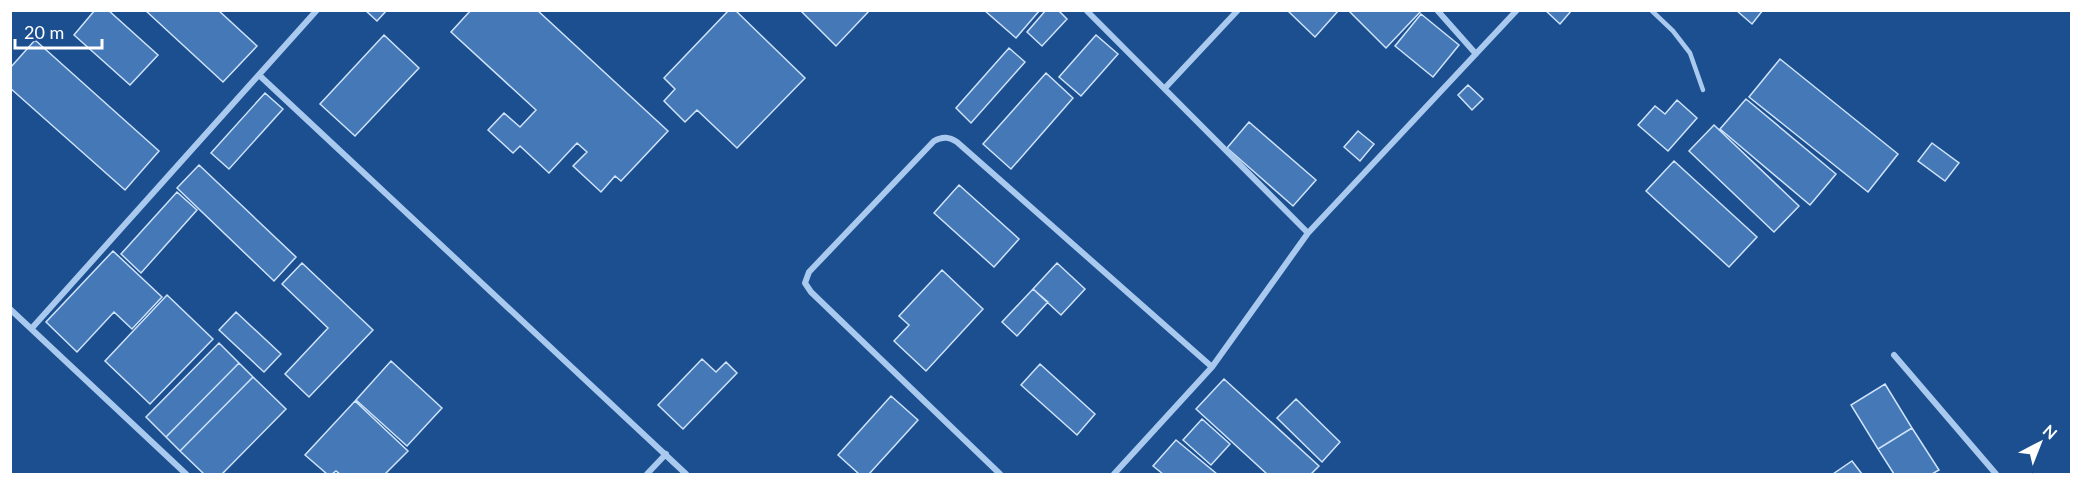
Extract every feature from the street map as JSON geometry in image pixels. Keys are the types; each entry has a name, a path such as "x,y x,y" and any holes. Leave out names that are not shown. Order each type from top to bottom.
{"street":[{"path":"32,328 317,10"},
{"path":"1086,10 1308,233"},
{"path":"1165,88 1238,10"},
{"path":"1437,10 1476,54"},
{"path":"1114,474 1212,367 1308,233 1517,10"},
{"path":"259,75 687,474"},
{"path":"1000,474 811,292 805,283 809,272 934,141 941,137 949,137 957,142 1212,367"},
{"path":"10,309 186,474"},
{"path":"1894,355 1996,474"},
{"path":"647,474 666,454"}],"lane":[{"path":"1651,10 1673,31 1690,53 1702,90"}],"building":[{"path":"95,10 108,10 158,55 130,85 74,35"},
{"path":"145,10 218,10 257,46 223,82"},
{"path":"365,10 387,10 377,21"},
{"path":"471,10 537,10 668,131 621,181 615,176 601,192 573,166 587,152 577,143 549,173 520,146 513,153 488,130 504,113 520,127 536,110 451,32"},
{"path":"729,10 735,10 805,78 737,148 697,110 685,122 664,101 675,89 664,78"},
{"path":"800,10 870,10 836,46"},
{"path":"984,10 1040,10 1016,38"},
{"path":"1046,10 1058,10 1067,19 1042,46 1027,32"},
{"path":"1287,10 1339,10 1315,37"},
{"path":"1348,10 1422,10 1386,48"},
{"path":"1545,10 1572,10 1560,24"},
{"path":"1736,10 1763,10 1752,24"},
{"path":"1421,14 1459,45 1433,77 1395,46"},
{"path":"384,35 419,68 355,136 320,104"},
{"path":"1096,35 1118,54 1081,96 1059,77"},
{"path":"35,40 159,151 125,190 10,88 10,68"},
{"path":"1009,48 1025,62 971,123 956,108"},
{"path":"1780,59 1898,154 1868,192 1749,97"},
{"path":"1046,73 1073,98 1011,169 983,144"},
{"path":"1468,85 1483,99 1472,110 1458,95"},
{"path":"265,93 283,109 229,169 211,153"},
{"path":"1746,99 1836,174 1810,205 1720,129"},
{"path":"1677,100 1697,118 1668,151 1638,125 1655,106 1665,114"},
{"path":"1249,122 1316,180 1293,206 1227,148"},
{"path":"1714,125 1799,206 1774,232 1689,151"},
{"path":"1358,131 1374,144 1360,161 1344,147"},
{"path":"1932,143 1959,163 1945,181 1918,161"},
{"path":"1674,161 1757,237 1729,267 1646,191"},
{"path":"199,165 296,257 274,281 177,188"},
{"path":"959,185 1019,239 994,267 934,213"},
{"path":"177,192 197,210 141,273 121,254"},
{"path":"113,251 162,297 132,329 114,312 77,352 46,322"},
{"path":"302,263 373,330 309,397 285,374 328,328 282,284"},
{"path":"1057,263 1085,289 1061,315 1033,289"},
{"path":"942,270 983,309 926,371 894,341 909,325 899,316"},
{"path":"1033,289 1048,302 1017,336 1002,322"},
{"path":"167,295 213,339 150,404 105,361"},
{"path":"236,312 281,354 264,372 219,330"},
{"path":"219,343 239,363 166,437 146,417"},
{"path":"702,359 716,372 726,362 737,373 683,429 658,405"},
{"path":"391,361 442,408 407,446 356,400"},
{"path":"239,363 253,377 180,451 166,437"},
{"path":"1040,364 1095,414 1077,435 1021,385"},
{"path":"253,377 286,409 222,474 204,474 180,451"},
{"path":"1224,379 1319,466 1311,474 1267,474 1196,409"},
{"path":"1885,384 1912,428 1878,449 1851,405"},
{"path":"891,396 918,420 869,474 859,474 838,455"},
{"path":"1296,399 1340,442 1322,462 1277,418"},
{"path":"355,401 408,451 385,474 340,474 336,471 327,474 305,455"},
{"path":"1202,419 1230,444 1211,465 1183,440"},
{"path":"1912,428 1939,470 1932,474 1894,474 1878,449"},
{"path":"1176,440 1217,474 1163,474 1153,466"},
{"path":"1852,461 1862,474 1833,474"}]}
